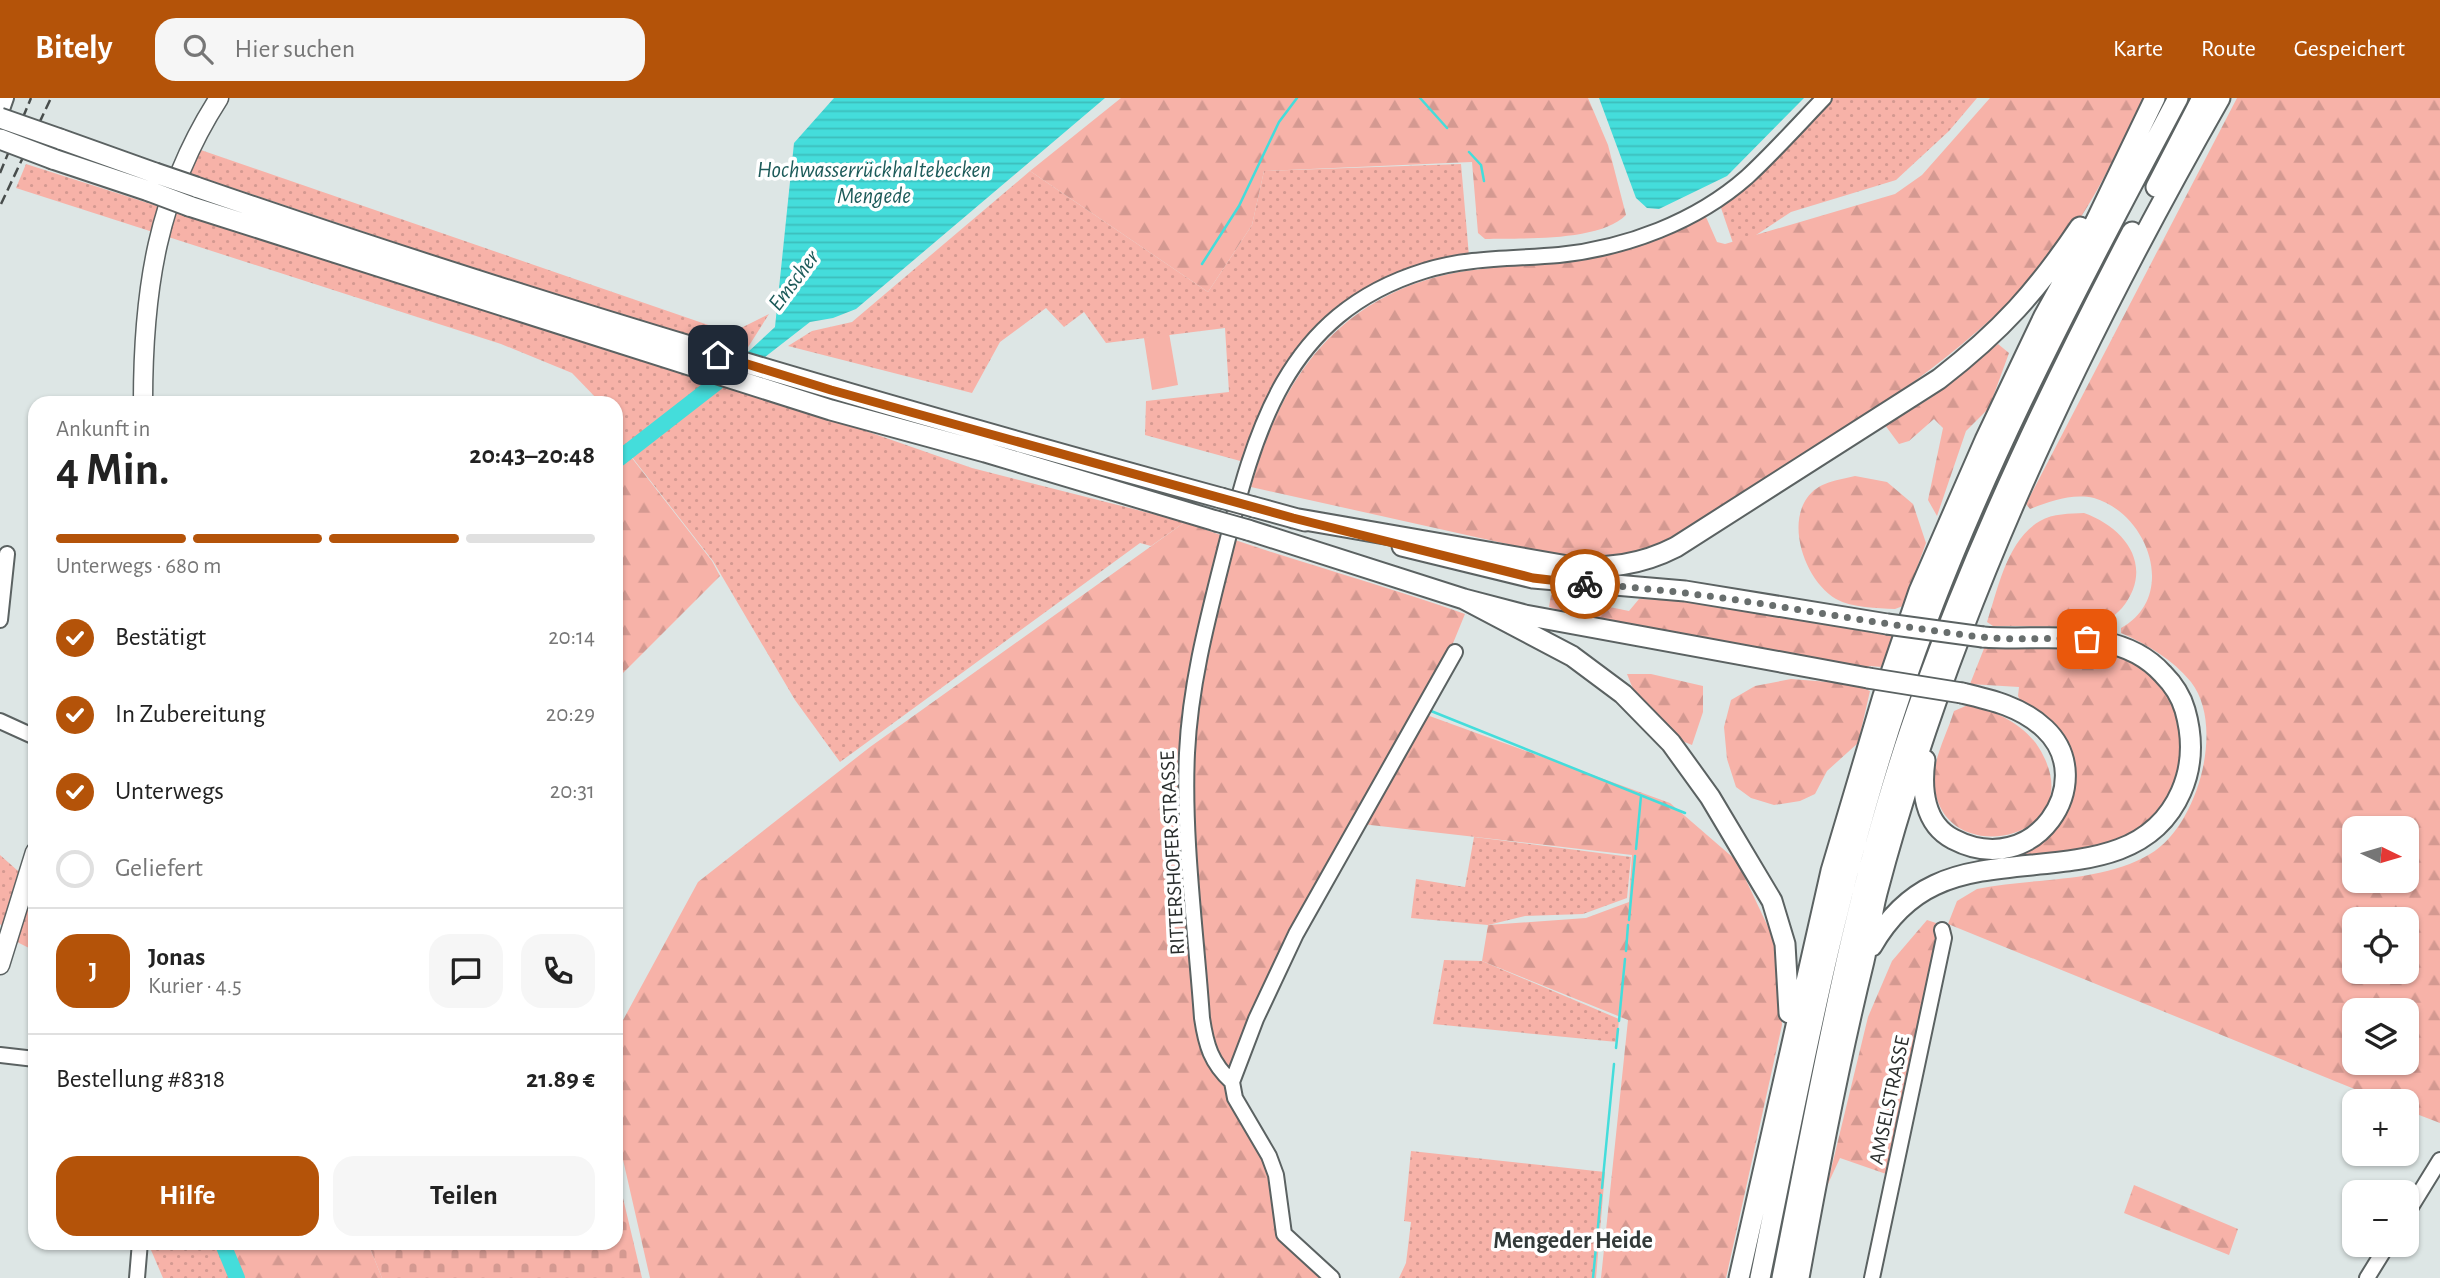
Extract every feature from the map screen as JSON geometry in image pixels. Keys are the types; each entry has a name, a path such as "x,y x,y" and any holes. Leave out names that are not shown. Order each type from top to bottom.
{"highway":[{"path":"1739,1278 1776,1107 1842,831 1919,591 1985,440 2155,98"},
{"path":"1760,1278 1825,960 1867,798 1901,692 1940,586 1998,448 2178,98"},
{"path":"1782,1278 1853,930 1922,694 1955,605 2036,418 2202,98"},
{"path":"1799,1278 1852,1006 1888,853 1939,699 2004,523 2034,455 2220,98"},
{"path":"0,116 60,139 152,182"},
{"path":"0,139 53,159 152,182 598,328 676,361 776,393 1216,520 1464,599 1524,615 1962,693 2019,711 2044,728 2058,750 2064,777 2062,797 2041,832 2021,845 1999,850 1969,847 1948,836 1931,818 1925,805 1923,773 1939,699"},
{"path":"1293,518 1568,566 1610,567 1661,555 1909,400 1979,349 2041,285 2112,183"},
{"path":"598,328 693,347 793,378 1293,518 1533,578 1685,590 1887,624 1983,637 2099,640 2136,652 2155,664 2178,693 2188,718 2191,753 2185,782 2161,822 2128,846 2092,857 1972,872 1921,892 1887,922 1864,959"},
{"path":"1464,599 1572,656 1623,694 1650,720 1690,769 1753,867 1780,923 1788,966 1788,1027 1776,1107"}],"main road":[{"path":"143,396 147,292 162,221 192,145 219,98"},
{"path":"0,962 28,874"}],"street":[{"path":"0,116 6,98"},
{"name":"RITTERSHOFER STRASSE","path":"1332,1278 1284,1234 1276,1175 1269,1156 1235,1098 1232,1082 1218,1070 1210,1055 1202,1018 1186,786 1189,721 1198,656 1246,468 1264,417 1289,369 1342,316 1378,291 1414,274 1475,261 1559,255 1619,245 1693,214 1747,177 1824,98"},
{"path":"0,620 7,554"},
{"path":"1232,1082 1256,1019 1296,934 1455,652"},
{"path":"0,721 28,734"},
{"name":"AMSELSTRASSE","path":"1872,1278 1944,938 1942,930"},
{"path":"0,1057 28,1059"},
{"path":"2419,1194 2440,1160"},
{"path":"137,1278 140,1250"},
{"path":"2367,1278 2380,1257"}],"green space":[{"path":"1121,98 1588,98 1608,145 1626,215 1614,224 1579,234 1485,239 1478,233 1472,162 1264,171 1252,225 1208,292 1030,171"},
{"path":"1831,98 1977,98 1949,131 1896,180 1791,212 1735,249 1720,205 1766,167"},
{"path":"1990,98 2143,98 2105,176 2079,220 2041,269 1995,315 1944,359 1890,399 1667,542 1637,552 1599,558 1543,552 1251,487 1277,415 1294,383 1315,354 1340,328 1368,306 1402,289 1440,276 1524,262 1706,217 1717,242 1725,244 1895,194 1922,175"},
{"path":"2237,98 2440,98 2440,1123 2419,1115 2419,1089 2354,1089 1948,924 1957,901 1977,889 2088,875 2130,864 2150,854 2167,841 2181,822 2193,800 2201,775 2206,749 2206,724 2201,701 2191,682 2159,653 2121,633 2121,628 2138,614 2149,597 2152,577 2150,557 2142,538 2129,521 2113,507 2094,498 2069,497 2030,509 2026,504"},
{"path":"198,149 717,328 735,331 769,314 745,352 568,300 188,173"},
{"path":"26,164 714,384 663,425 717,384 823,416 972,468 1185,522 1151,546 1140,543 840,762 795,700 713,561 628,452 623,456 623,396 594,396 572,373 501,344 16,188"},
{"path":"1461,164 1469,256 1424,267 1385,281 1351,299 1323,322 1298,349 1278,381 1244,462 1145,435 1146,401 1229,392 1225,328 1106,343 1084,312 1064,327 1046,308 1000,342 972,393 788,346 812,331 852,322 1030,171 1208,292 1252,225 1264,171"},
{"path":"1169,333 1178,385 1152,390 1144,338"},
{"path":"1998,344 2009,353 1989,408 1966,431 1937,516 1928,500 1943,428 1934,419 1909,441 1899,444 1885,425 1929,399"},
{"path":"628,453 712,561 720,576 623,673 623,457"},
{"path":"1855,476 1887,482 1913,504 1926,543 1903,606 1895,609 1857,606 1836,599 1816,580 1803,553 1799,524 1801,510 1807,498 1823,485"},
{"path":"2084,513 2112,528 2131,551 2136,564 2136,578 2132,593 2122,608 2107,622 2093,628 1993,626 1987,622 2005,566 2019,540 2040,521 2062,514"},
{"path":"1185,522 1465,614 1424,714 1670,803 1737,861 1778,948 1782,1025 1726,1278 1601,1278 1628,1020 1482,961 1488,925 1586,918 1629,902 1632,855 1353,823 1227,1089 1268,1165 1278,1236 1298,1258 1321,1273 1321,1278 650,1278 623,1160 623,1020 698,882 870,747"},
{"path":"1551,595 1629,611 1639,599 1676,600 1893,636 1882,667 1869,666 1868,669 1578,616 1549,607"},
{"path":"1985,646 2038,649 2095,647 2113,651 2140,666 2161,687 2175,712 2182,739 2182,767 2174,793 2157,817 2131,835 2104,845 2075,851 2017,856 2042,841 2057,824 2071,776 2022,704 2018,696 2019,687 1970,684"},
{"path":"1627,674 1651,674 1703,686 1703,712 1692,745 1682,741 1633,689"},
{"path":"1791,679 1854,684 1870,691 1858,743 1827,771 1815,794 1800,801 1774,805 1751,798 1736,787 1727,759 1724,727 1731,700 1755,686"},
{"path":"1968,705 1998,714 2026,732 2039,748 2051,780 2047,806 2031,824 2008,835 1983,836 1959,827 1941,808 1934,778 1936,761 1954,711"},
{"path":"1474,837 1631,857 1627,898 1583,914 1525,916 1488,925 1411,918 1416,879 1465,887"},
{"path":"0,855 28,880 28,948 19,943 0,924"},
{"path":"1927,920 1945,926 1889,1175 1840,1158 1827,1186 1868,1017 1892,961"},
{"path":"1444,960 1482,961 1619,1019 1617,1042 1433,1024"},
{"path":"1411,1151 1605,1172 1596,1278 1399,1278 1406,1263 1411,1222 1404,1221"},
{"path":"2134,1185 2238,1229 2229,1255 2124,1213"},
{"path":"623,1198 642,1278 382,1278 371,1250 623,1250"},
{"path":"151,1250 225,1250 237,1278 163,1278"},
{"path":"225,1250 371,1250 382,1278 237,1278"}],"water":[{"name":"Hochwasserrückhaltebecken Mengede","path":"834,98 1105,98 856,309 833,318 810,322 765,357 748,352 775,327 794,143"},
{"path":"1599,98 1804,98 1727,176 1659,209 1647,208 1636,198"}],"waterway":[{"path":"1202,264 1239,206 1279,122 1297,98"},
{"path":"1420,98 1447,128"},
{"path":"1469,152 1481,165 1484,181"},
{"name":"Emscher","path":"623,456 733,370"},
{"path":"1431,711 1685,813"},
{"path":"1636,849 1641,796"},
{"path":"1629,920 1635,856"},
{"path":"1626,951 1628,925"},
{"path":"1619,1021 1625,959"},
{"path":"1616,1048 1618,1029"},
{"path":"1602,1188 1614,1064"},
{"path":"1593,1278 1601,1195"},
{"name":"Emscher","path":"225,1250 237,1278"}],"railway":[{"path":"0,173 31,98"},
{"path":"1,204 51,98"}],"way so far":[{"path":"1585,584 1685,590 1802,612 1983,637 2013,640 2087,639"}],"district":[{"name":"Mengeder Heide","path":"1573,1240"}],"route":[{"path":"718,355 831,390 1293,518 1533,578 1585,584"}]}
